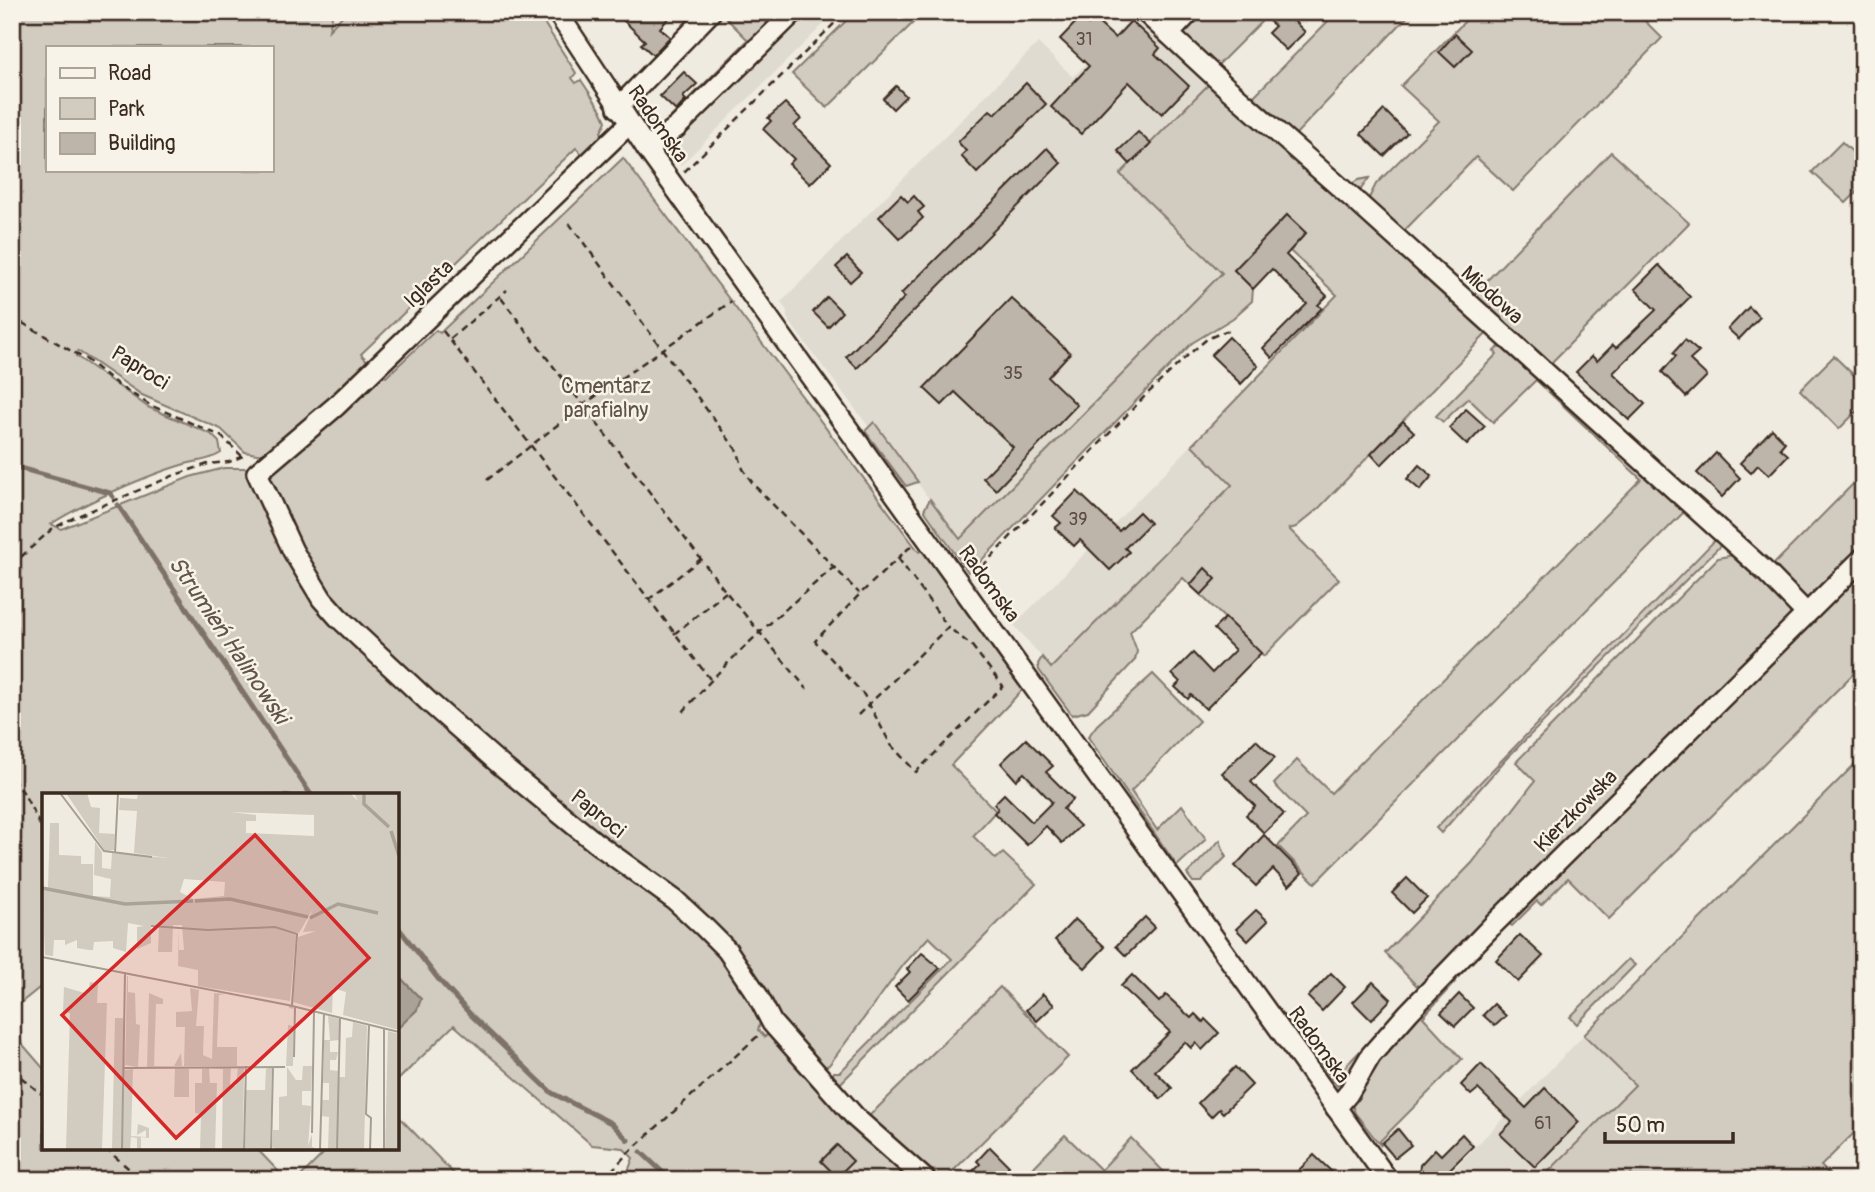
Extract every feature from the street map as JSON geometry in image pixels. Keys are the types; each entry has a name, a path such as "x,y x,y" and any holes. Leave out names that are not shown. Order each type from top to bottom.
{"street":[{"name":"Radomska","path":"557,12 618,108 670,182 1388,1180"},
{"path":"618,108 711,12"},
{"path":"647,149 677,127 794,12"},
{"name":"Miodowa","path":"1145,12 1768,573 1806,613"},
{"path":"1169,34 1190,12"},
{"name":"Iglasta","path":"257,473 336,406 629,124"},
{"name":"Paproci","path":"257,473 293,551 322,599 338,617 503,766 596,843 695,918 727,950 758,996 772,1023 857,1119 926,1180"},
{"name":"Kierzkowska","path":"1336,1108 1348,1094 1371,1055 1409,1012 1493,925 1863,558"}],"path":[{"path":"670,182 686,171 846,12"},
{"path":"569,223 738,452 743,469 754,485 860,594"},
{"path":"450,339 507,290"},
{"path":"500,298 758,633 807,689"},
{"path":"487,480 583,405 732,301"},
{"name":"Paproci","path":"12,317 88,360 118,385 150,405 221,436 243,456 174,475 73,518 52,529 12,565"},
{"path":"443,331 710,680"},
{"path":"962,585 978,572 1145,396 1188,355 1207,339 1230,331"},
{"path":"898,558 948,627 972,646 1003,686 916,772 891,745 870,703 815,641 860,594 898,558 925,533"},
{"path":"648,601 701,559"},
{"path":"683,712 710,680 758,633 834,567"},
{"path":"674,634 726,592"},
{"path":"858,715 948,627"},
{"path":"12,778 23,792 42,829"},
{"path":"603,1180 628,1153 772,1023"},
{"path":"12,1070 42,1094"},
{"path":"107,1150 142,1180"}],"shaded area":[{"path":"775,12 836,12 681,165 657,131"},
{"path":"1134,15 1208,85 1120,174 1222,272 959,540 874,423 869,427 808,347 787,318 787,311 781,302 1038,43 1073,77"},
{"path":"1192,445 1232,484 1051,668 1014,625"},
{"path":"399,976 421,999 417,1010 399,1027"},
{"path":"1584,1035 1635,1085 1540,1180 1443,1180"}],"green space":[{"name":"Cmentarz parafialny","path":"12,12 333,12 329,30 346,12 537,12 576,73 572,78 576,83 581,80 601,110 606,121 601,132 606,138 585,157 576,148 361,354 370,364 269,456 245,452 221,429 142,395 78,351 76,356 148,407 211,434 219,442 221,453 135,482 51,524 61,529 190,477 224,468 247,468 265,508 323,611 472,748 596,848 599,838 345,619 317,583 270,488 270,476 378,371 386,377 436,330 440,333 623,158 919,552 924,549 1025,687 951,765 996,811 973,836 996,859 1003,853 1036,884 836,1088 830,1081 834,1072 840,1072 952,959 929,937 905,963 829,1065 819,1070 782,1029 758,990 746,991 761,1019 758,1030 765,1037 772,1030 858,1127 1000,987 1068,1057 944,1180 625,1180 633,1158 623,1148 592,1145 454,1025 399,1079 399,793 42,793 42,986 12,1010"},
{"path":"720,12 787,12 653,137 637,114 645,104 647,107 643,112 657,131 748,40"},
{"path":"855,12 924,12 827,108 792,74"},
{"path":"1197,12 1271,12 1213,70 1182,34"},
{"path":"1337,12 1412,12 1295,135 1351,184 1369,178 1359,192 1248,102"},
{"path":"1474,12 1636,12 1662,38 1513,191 1476,157 1403,232 1368,200 1376,184 1439,121 1401,86"},
{"path":"1208,77 1488,332 1319,508 1296,527 1289,529 1339,579 1264,656 1183,578 1130,632 1137,651 1135,660 1088,711 1072,715 1039,670 1038,664 1042,657 1051,668 1232,485 1192,445 1337,295 1290,251 1306,233 1287,215 1234,270 1253,289 1252,301 1233,318 1192,343 974,568 968,572 924,510 930,499 960,539 1222,273 1120,174 1208,85 1204,81"},
{"path":"1842,142 1863,162 1863,186 1846,203 1812,172"},
{"path":"1611,152 1689,223 1549,365 1473,295"},
{"path":"1504,343 1687,509 1315,883 1278,846 1306,817 1274,784 1297,760 1331,793 1641,479 1536,380 1493,422 1468,398 1443,422 1436,416 1497,354 1494,351"},
{"path":"1834,356 1863,384 1863,405 1839,429 1800,390"},
{"path":"874,422 918,482 906,486 865,431"},
{"path":"1863,474 1863,550 1814,598 1803,600 1770,568"},
{"path":"1717,538 1723,543 1506,759 1441,833 1436,828"},
{"path":"1733,555 1788,603 1790,614 1787,624 1348,1083 1344,1079 1337,1086 1320,1063 1322,1060 1335,1077 1420,989 1385,953 1472,863 1535,781 1516,762 1718,558"},
{"path":"1863,567 1863,664 1609,919 1568,878 1541,905 1537,901 1512,926 1507,922"},
{"path":"1153,674 1199,721 1131,791 1157,830 1182,805 1206,839 1177,866 1088,737 1097,725"},
{"path":"1863,756 1863,1124 1821,1166 1835,1180 1637,1180 1631,1174 1624,1180 1540,1180 1635,1085 1584,1035"},
{"path":"1220,840 1226,857 1201,882 1193,882 1187,874"},
{"path":"1628,959 1635,965 1577,1024 1570,1017"},
{"path":"1453,980 1455,982 1423,1017 1462,1059 1380,1141 1381,1146 1355,1113 1351,1102 1381,1056"},
{"path":"12,1032 42,1067 42,1150 258,1150 281,1174 276,1180 12,1180"},
{"path":"399,1117 460,1180 297,1180 327,1150 399,1150"},
{"path":"1065,1135 1101,1170 1131,1138 1166,1174 1160,1180 1021,1180"}],"building":[{"path":"632,12 674,12 660,28 670,37 653,55 641,44 645,41 624,21"},
{"path":"1278,12 1285,12 1305,32 1286,50 1268,33 1275,26 1269,21"},
{"path":"1080,18 1088,25 1094,19 1115,38 1131,21 1160,48 1155,54 1189,86 1162,114 1129,82 1081,134 1051,107 1089,66 1060,39"},
{"path":"1455,34 1472,50 1455,67 1439,52"},
{"path":"684,72 697,84 683,97 686,100 676,111 660,96"},
{"path":"1026,83 1046,104 977,173 961,156 966,151 958,142 990,110 995,114"},
{"path":"896,86 906,96 893,109 883,99"},
{"path":"785,103 801,119 794,126 831,163 810,184 789,164 794,159 763,129 771,121 768,118"},
{"path":"1384,110 1407,133 1384,156 1361,134"},
{"path":"1138,132 1151,144 1130,164 1118,151"},
{"path":"1047,148 1061,163 857,368 846,357 905,297 901,294"},
{"path":"901,195 908,202 914,196 924,207 918,212 923,218 900,239 879,217"},
{"path":"1287,215 1306,233 1286,255 1327,296 1318,305 1322,308 1272,358 1263,348 1307,304 1272,269 1253,289 1234,270"},
{"path":"847,257 861,272 850,282 836,267"},
{"path":"1659,265 1690,297 1613,373 1645,404 1629,420 1576,372 1592,356 1597,361 1613,345 1616,348 1656,310 1635,289"},
{"path":"827,297 842,312 828,327 813,312"},
{"path":"1011,298 1070,353 1048,377 1077,405 996,490 983,478 1013,447 955,392 942,405 924,388"},
{"path":"1749,307 1760,317 1739,339 1728,329"},
{"path":"1229,337 1258,366 1241,384 1211,355"},
{"path":"1685,340 1699,352 1690,360 1707,376 1686,397 1662,372 1676,356 1673,353"},
{"path":"1466,409 1485,426 1467,445 1449,428"},
{"path":"1403,421 1414,432 1381,465 1371,454"},
{"path":"1772,429 1785,442 1780,448 1788,455 1769,475 1758,465 1751,473 1740,463"},
{"path":"1716,453 1740,478 1722,497 1697,473"},
{"path":"1419,465 1432,476 1420,490 1407,479"},
{"path":"1077,491 1119,531 1139,512 1150,523 1125,548 1129,552 1110,570 1080,540 1074,546 1055,528 1061,523 1053,516"},
{"path":"1205,568 1216,579 1201,595 1190,585"},
{"path":"1225,618 1261,653 1206,709 1191,695 1188,699 1175,687 1180,682 1172,674 1193,653 1212,673 1235,650 1214,629"},
{"path":"1026,739 1053,766 1046,772 1073,799 1063,809 1080,826 1062,843 1046,826 1027,845 994,813 998,809 994,804 1004,794 1032,822 1052,802 1024,773 1016,780 1001,763"},
{"path":"1256,740 1275,758 1251,782 1284,814 1264,833 1246,815 1255,806 1222,773"},
{"path":"1264,835 1302,873 1289,886 1273,869 1256,886 1235,866"},
{"path":"1407,878 1427,898 1412,913 1392,893"},
{"path":"1256,910 1268,921 1248,941 1236,929"},
{"path":"1145,917 1155,927 1126,956 1116,946"},
{"path":"1075,919 1105,947 1085,968 1055,940"},
{"path":"1520,935 1543,956 1518,982 1496,960"},
{"path":"922,953 940,968 908,1000 895,987 910,972 907,969"},
{"path":"1331,973 1345,987 1322,1011 1308,997"},
{"path":"1132,975 1159,1002 1166,995 1191,1018 1195,1014 1203,1022 1205,1019 1219,1033 1202,1050 1196,1043 1191,1048 1185,1042 1155,1071 1172,1088 1161,1099 1132,1069 1170,1032 1121,986"},
{"path":"1373,982 1391,999 1371,1020 1353,1002"},
{"path":"1043,994 1054,1005 1037,1021 1026,1010"},
{"path":"1459,994 1473,1008 1455,1026 1441,1013"},
{"path":"1494,1004 1506,1016 1495,1026 1483,1015"},
{"path":"1481,1064 1526,1108 1545,1088 1579,1122 1535,1167 1500,1134 1512,1122 1478,1089 1471,1095 1461,1085"},
{"path":"1235,1067 1252,1085 1223,1113 1219,1109 1211,1117 1198,1103"},
{"path":"1398,1129 1411,1145 1395,1158 1382,1143"},
{"path":"1462,1134 1473,1146 1439,1180 1423,1180 1419,1176 1420,1165 1435,1149 1441,1155"},
{"path":"837,1145 853,1161 837,1177 821,1161"},
{"path":"990,1147 1009,1166 995,1180 964,1180 980,1164 977,1161"},
{"path":"1314,1155 1331,1171 1323,1180 1308,1180 1298,1171"}],"waterway":[{"name":"Strumień Halinowski","path":"12,466 110,493 113,497"},
{"name":"Strumień Halinowski","path":"118,505 310,793"},
{"name":"Strumień Halinowski","path":"399,929 439,980 472,1016 552,1093 611,1123 628,1140"},
{"name":"Strumień Halinowski","path":"641,1152 671,1180"}]}
